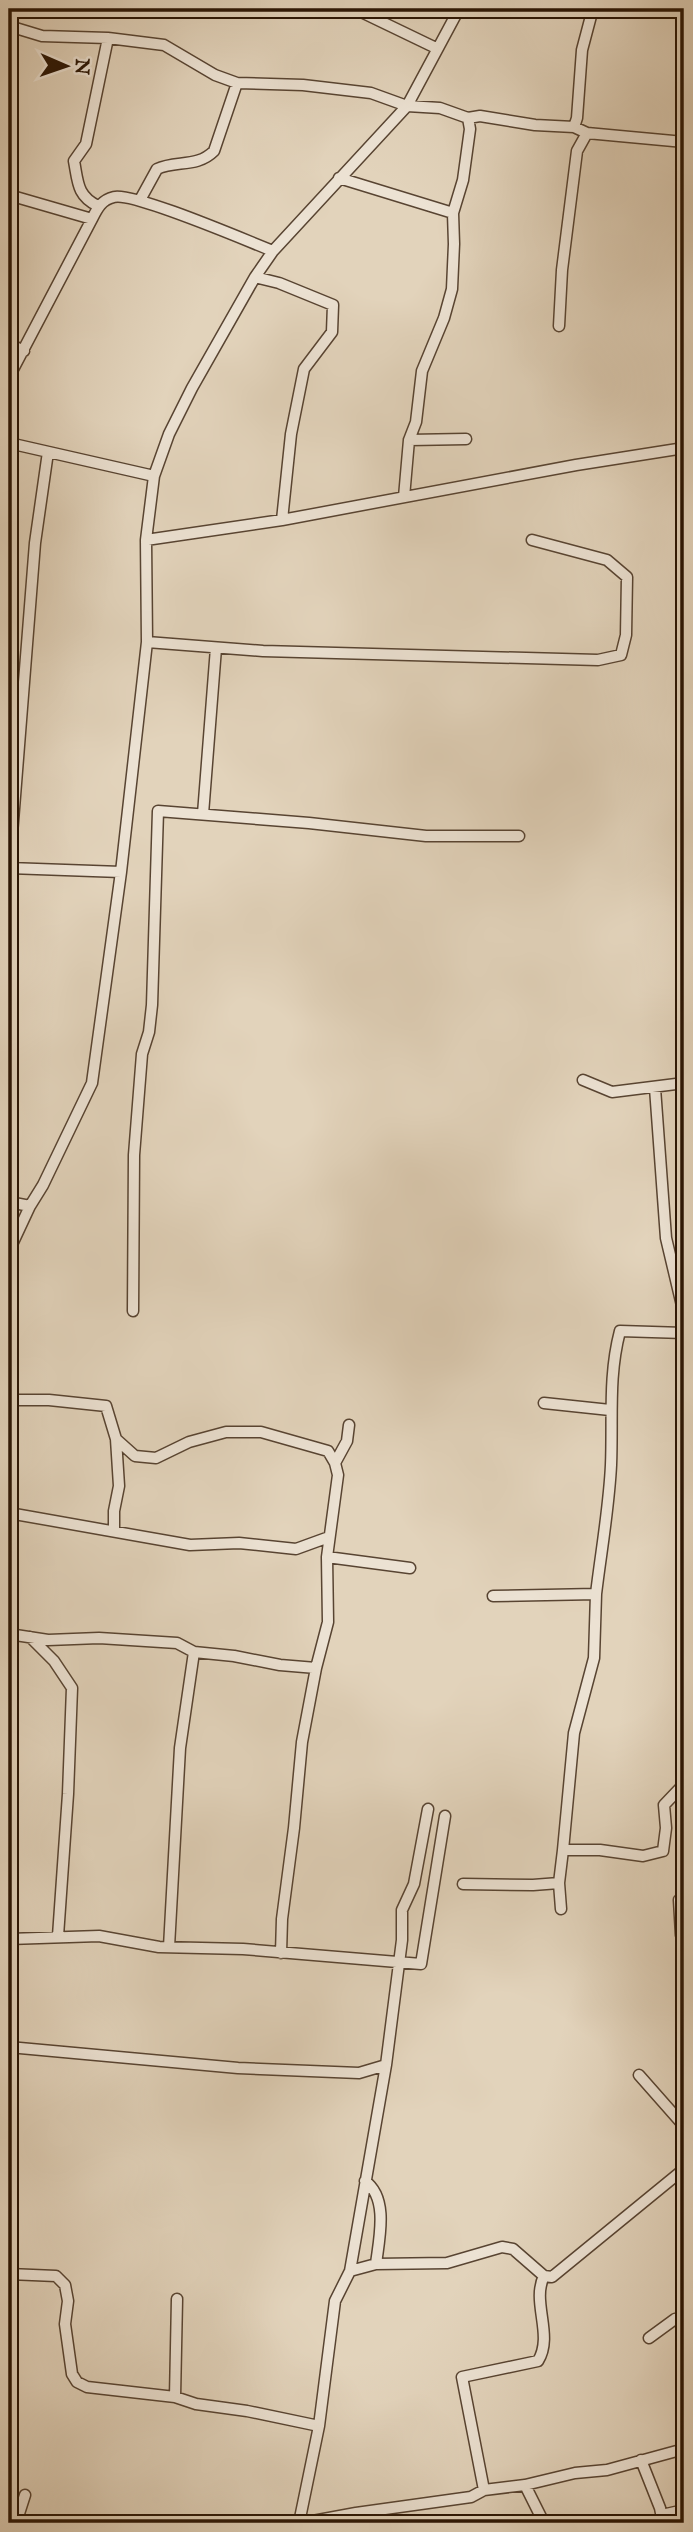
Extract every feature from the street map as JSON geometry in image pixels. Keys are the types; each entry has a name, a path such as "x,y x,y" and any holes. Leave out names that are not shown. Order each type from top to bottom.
{"street":[{"path":"355,9 436,48"},
{"path":"9,1251 92,1083 121,872 148,642 146,540 154,476 169,434 255,277 273,251 407,106 459,9"},
{"path":"574,127 582,50 591,16"},
{"path":"9,26 42,36 108,38 164,46 215,75 237,83 303,85 371,93 407,106 440,108 468,118 480,116 536,125 574,127 587,134 684,142"},
{"path":"98,205 86,200 80,191 74,161 86,144 108,38"},
{"path":"140,200 157,169 196,162 207,158 214,151 237,83"},
{"path":"404,497 409,440 416,422 422,371 444,318 452,289 453,213 463,180 470,129 468,118"},
{"path":"559,326 562,270 577,151 587,134"},
{"path":"339,177 453,213"},
{"path":"9,195 92,219"},
{"path":"9,377 98,205 115,197 140,200 273,251"},
{"path":"255,277 279,283 333,305 332,332 304,369 291,434 282,520"},
{"path":"9,344 24,351"},
{"path":"409,440 466,439"},
{"path":"9,443 154,476"},
{"path":"146,540 282,520 576,465 684,448"},
{"path":"48,452 34,543 9,869 121,872"},
{"path":"148,642 263,651 598,660 621,656 626,635 627,577 607,560 533,540"},
{"path":"203,814 216,648"},
{"path":"133,1311 134,1155 142,1054 149,1032 152,1005 158,811 426,836 519,836"},
{"path":"583,1080 612,1092 684,1083"},
{"path":"655,1088 666,1238 684,1314"},
{"path":"9,1202 30,1206"},
{"path":"561,1909 559,1883 574,1733 594,1658 596,1594 611,1465 613,1360 620,1331 684,1333"},
{"path":"9,1400 50,1400 106,1406 116,1439 119,1486 114,1511 114,1530"},
{"path":"544,1403 610,1410"},
{"path":"335,1463 347,1441 349,1425"},
{"path":"116,1439 135,1456 156,1458 189,1442 226,1432 261,1432 328,1451 335,1463 338,1475 327,1557 328,1622 302,1742 282,1919 281,1953"},
{"path":"9,1513 190,1545 239,1543 296,1549 329,1537"},
{"path":"327,1557 410,1568"},
{"path":"493,1596 596,1594"},
{"path":"9,1634 48,1640 99,1638 177,1643 194,1652 316,1668"},
{"path":"30,1637 54,1661 72,1688 58,1936"},
{"path":"169,1947 180,1748 194,1652"},
{"path":"564,1850 600,1850 643,1856 663,1851 666,1829 664,1805 684,1784"},
{"path":"428,1810 414,1884 402,1910 400,1963 386,2065 350,2271 335,2301 319,2426 301,2523 471,2497 484,2490 525,2485 575,2473 607,2470 684,2449"},
{"path":"9,1939 99,1936 169,1947 243,1949 421,1964 446,1816"},
{"path":"463,1884 559,1883"},
{"path":"684,1899 679,1900 684,1942"},
{"path":"9,2048 238,2068 359,2073 386,2065"},
{"path":"639,2075 684,2126"},
{"path":"350,2271 376,2264 447,2263 502,2247 513,2249 544,2276 552,2277 684,2169"},
{"path":"365,2181 375,2192 380,2210 376,2264"},
{"path":"9,2274 55,2276 65,2285 68,2301 65,2324 72,2374 77,2382 87,2386 175,2397 196,2404 319,2426"},
{"path":"484,2490 462,2377 538,2361 544,2344 538,2287 544,2276"},
{"path":"175,2397 177,2299"},
{"path":"649,2337 675,2319 684,2317"},
{"path":"641,2460 662,2519 684,2510"},
{"path":"525,2485 544,2523"},
{"path":"16,2523 25,2495"},
{"path":"270,2523 283,2523"}]}
